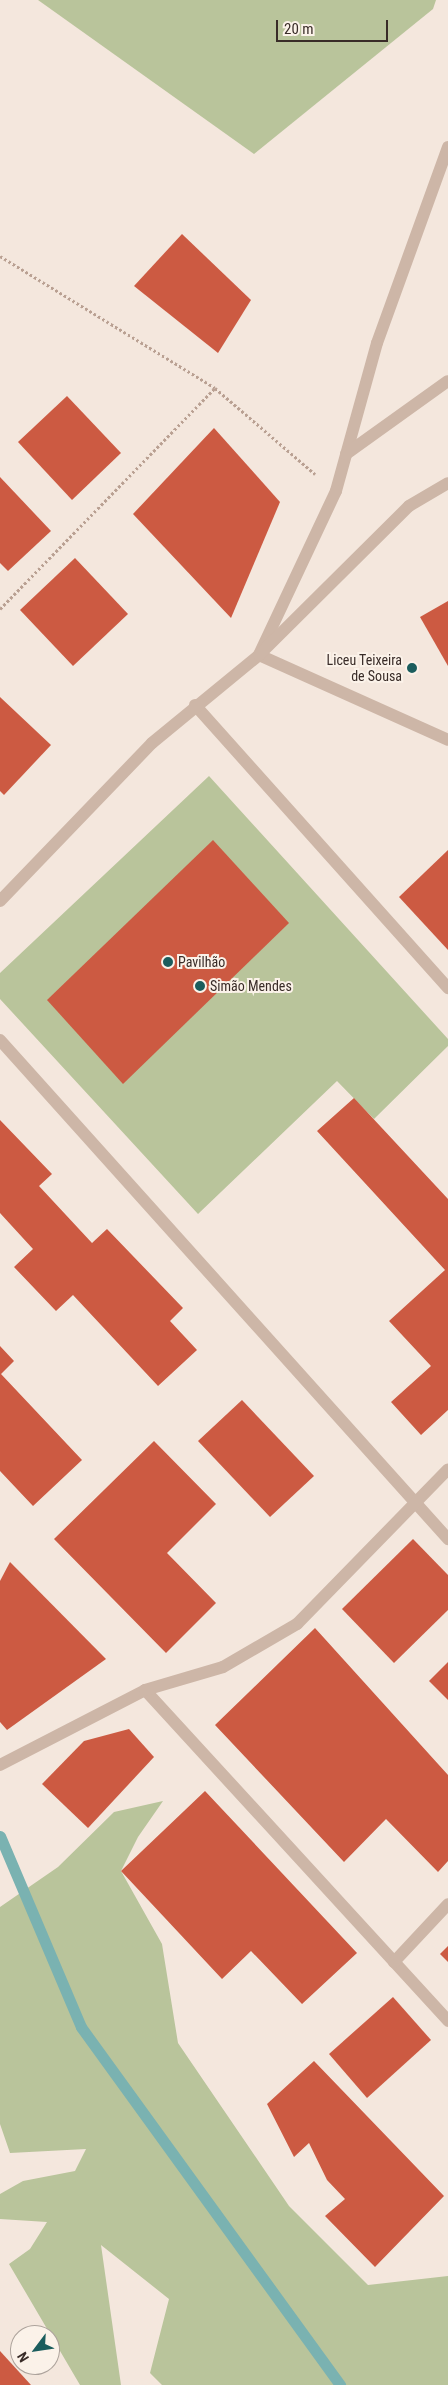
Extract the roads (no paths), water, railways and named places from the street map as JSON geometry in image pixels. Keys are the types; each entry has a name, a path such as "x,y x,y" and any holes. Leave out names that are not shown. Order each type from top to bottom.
{"street":[{"path":"259,655 336,491 378,343 448,146"},
{"path":"346,454 448,381"},
{"path":"0,901 152,743 195,705 259,655 409,506 448,484"},
{"path":"259,655 448,740"},
{"path":"195,705 448,988"},
{"path":"0,1040 414,1505 448,1539"},
{"path":"3,1764 145,1690 223,1667 297,1624 448,1469"},
{"path":"145,1690 448,2021"},
{"path":"394,1962 448,1904"}],"waterway":[{"path":"0,1836 81,2027 340,2385"}],"place":[{"name":"Liceu Teixeira de Sousa","path":"412,668"},
{"name":"Pavilhão","path":"168,962"},
{"name":"Simão Mendes","path":"200,986"}]}
